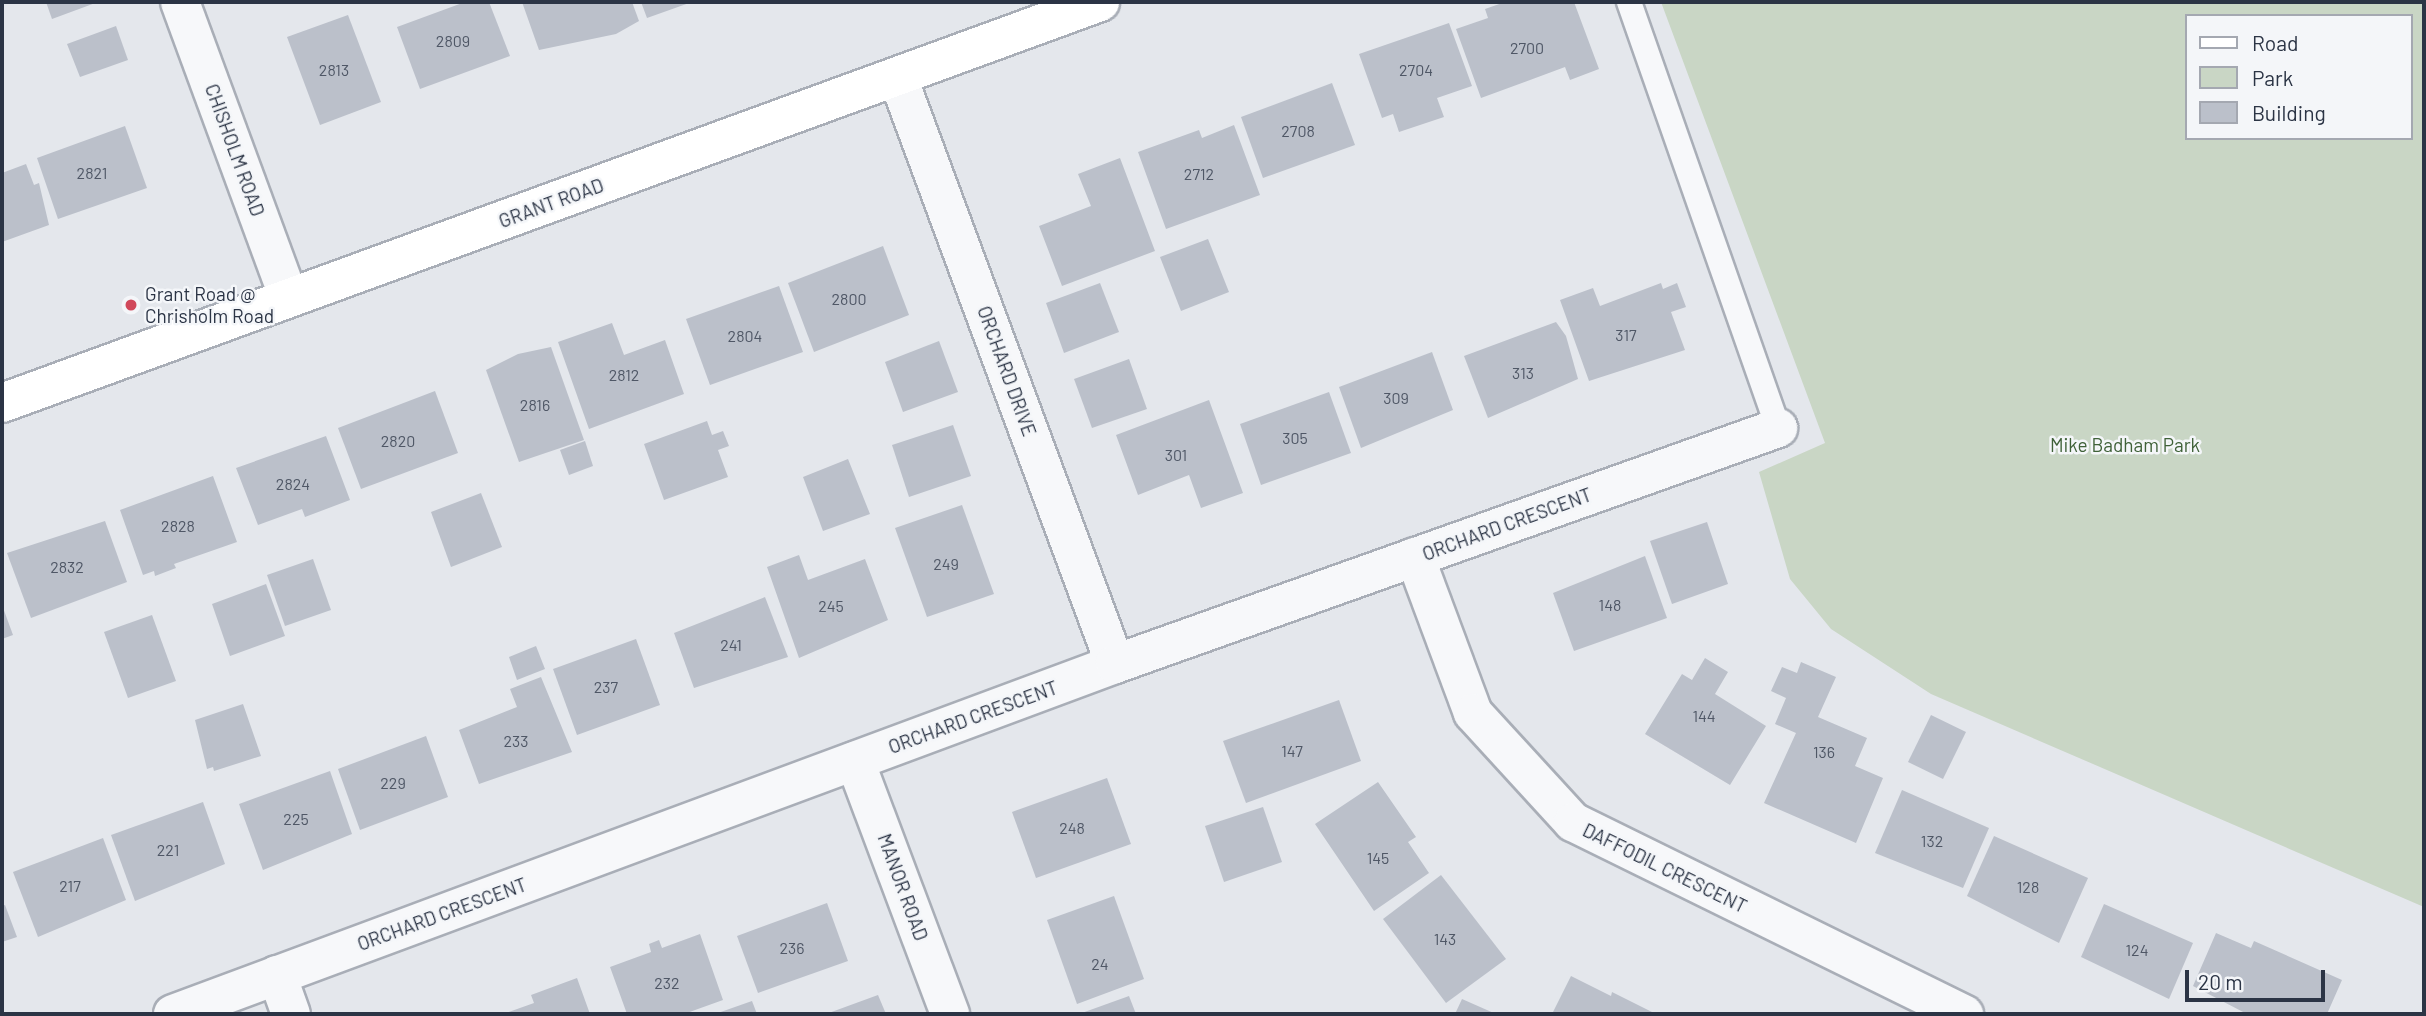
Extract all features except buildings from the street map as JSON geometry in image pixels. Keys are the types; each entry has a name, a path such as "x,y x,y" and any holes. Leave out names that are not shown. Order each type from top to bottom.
{"street":[{"name":"CHISHOLM ROAD","path":"180,2 289,298"},
{"name":"GRANT ROAD","path":"2,403 1100,2"},
{"name":"ORCHARD DRIVE","path":"898,78 1115,664"},
{"name":"ORCHARD CRESCENT","path":"173,1014 1115,664 1777,428"},
{"name":"DAFFODIL CRESCENT","path":"1415,557 1473,713 1573,822 1964,1014"},
{"name":"MANOR ROAD","path":"856,761 950,1014"},
{"path":"277,975 291,1014"}],"lane":[{"path":"1629,2 1777,428"}],"green space":[{"name":"Mike Badham Park","path":"1661,2 2424,2 2424,907 1931,694 1831,629 1790,579 1759,472 1825,443"}],"place":[{"name":"Grant Road @ Chrisholm Road","path":"131,305"}]}
